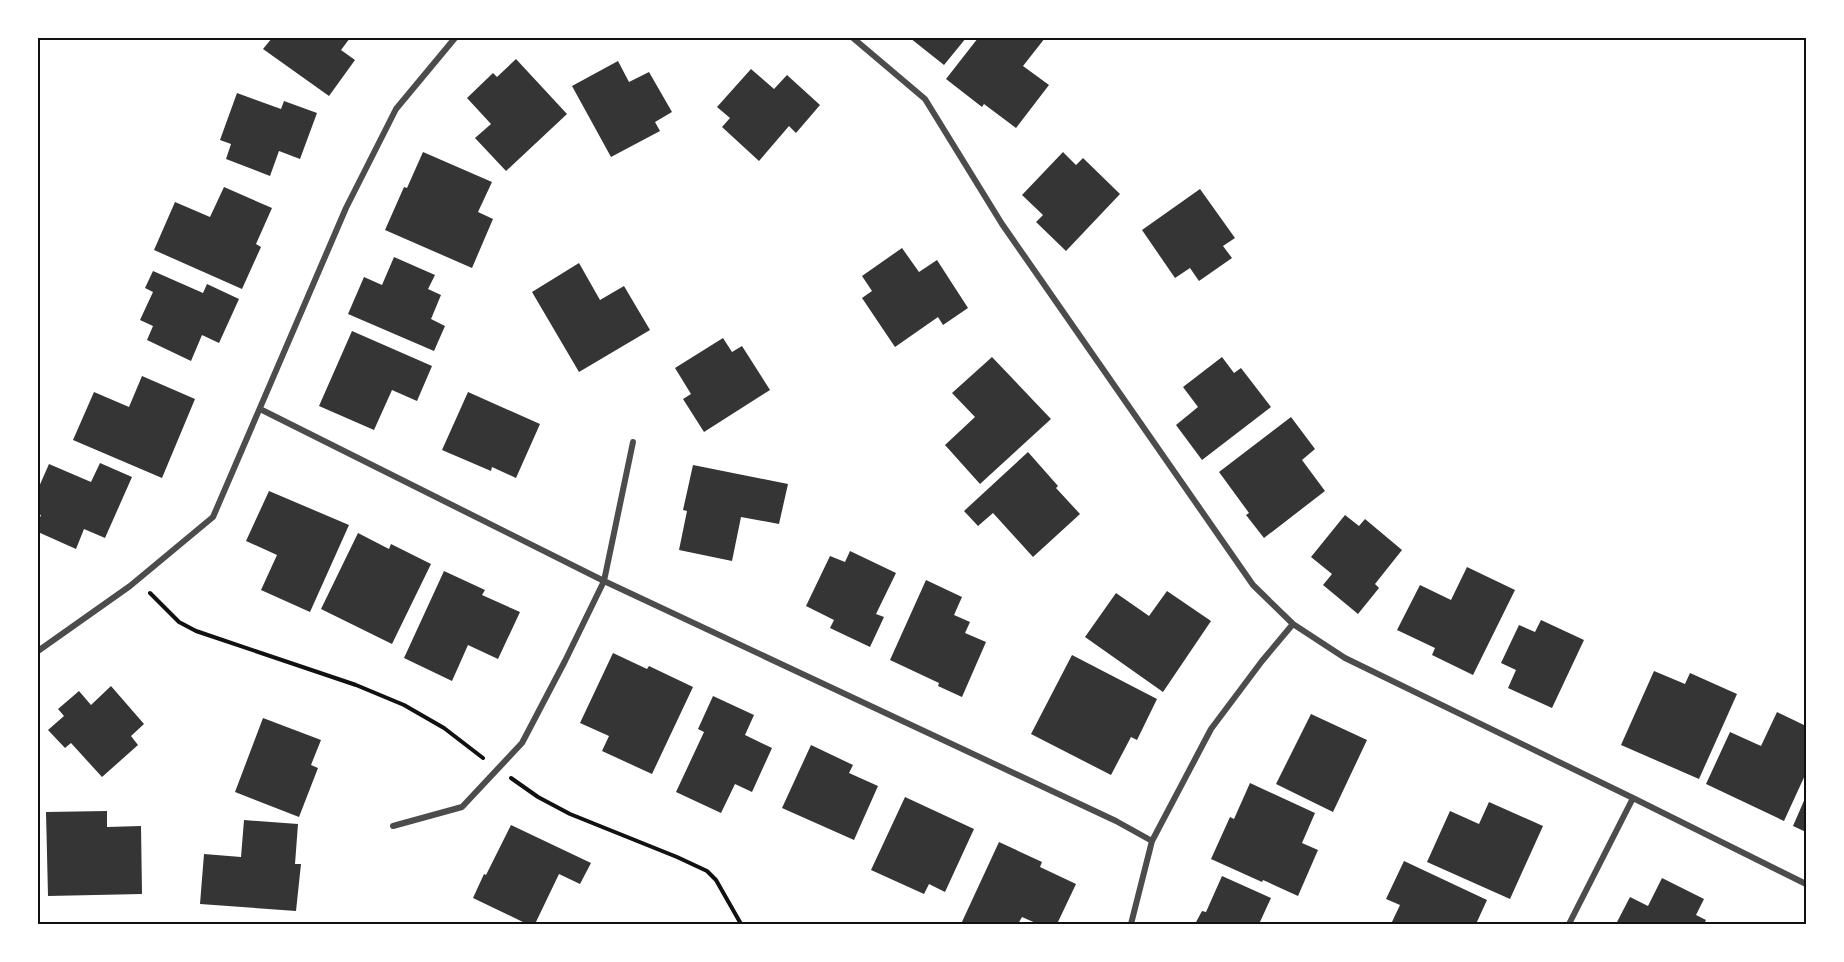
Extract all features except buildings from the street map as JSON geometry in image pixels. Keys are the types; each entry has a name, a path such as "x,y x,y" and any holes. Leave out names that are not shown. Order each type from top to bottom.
{"street":[{"path":"38,651 130,586 213,517 346,208 396,109 455,38"},
{"path":"853,38 925,99 1002,224 1247,577 1293,624 1345,658 1806,884"},
{"path":"260,409 604,581 1116,821 1152,842"},
{"path":"393,826 462,807 522,743 604,581 633,442"},
{"path":"1131,924 1152,842 1212,729 1262,661 1293,624"},
{"path":"1569,924 1633,798"}],"path":[{"path":"130,586 151,594 179,622 196,631 356,685 404,705 444,728 497,769 570,814 707,871 716,880 741,924"}]}
